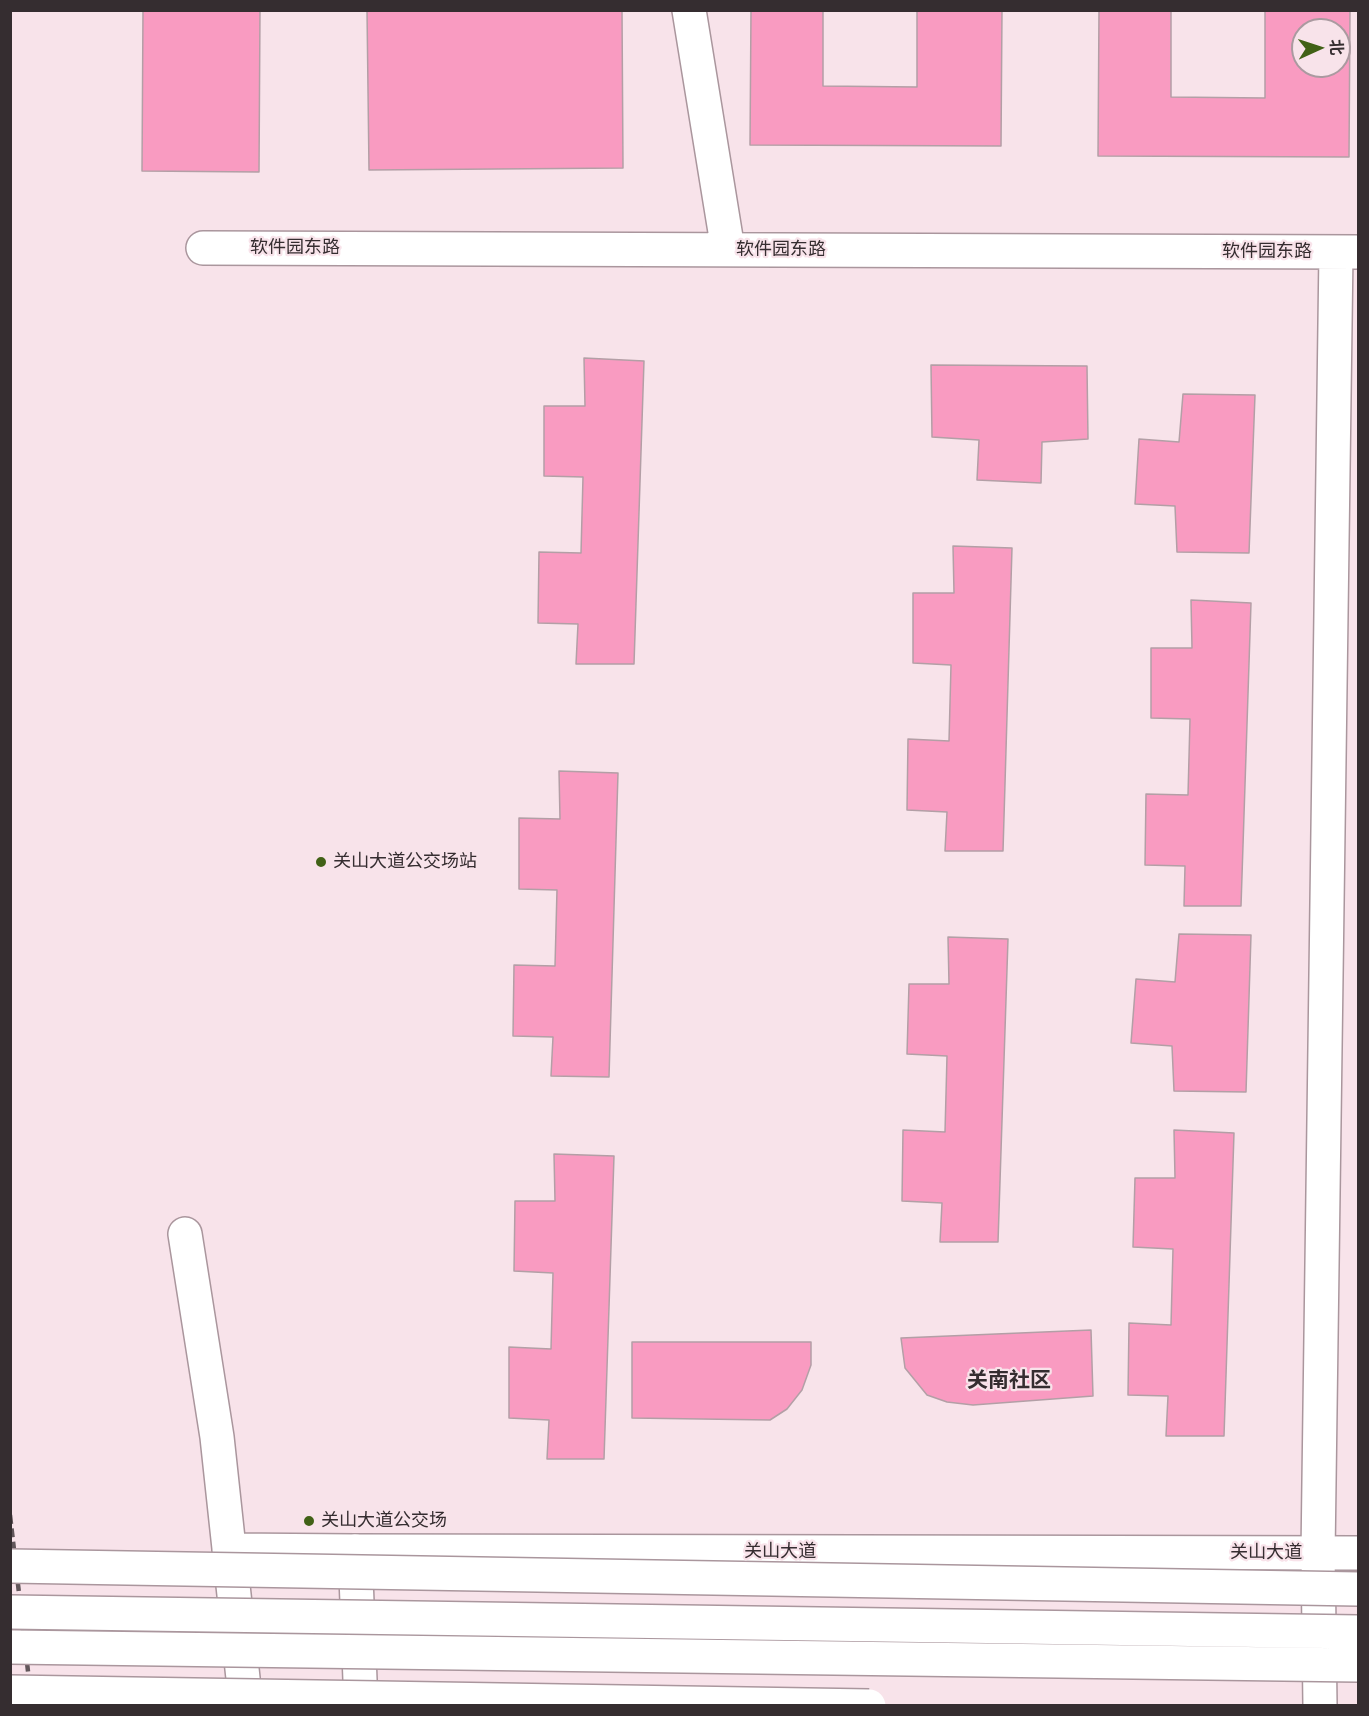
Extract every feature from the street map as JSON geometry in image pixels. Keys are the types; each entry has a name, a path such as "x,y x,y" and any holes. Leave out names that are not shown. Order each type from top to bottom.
{"main road":[{"path":"689,10 728,250"},
{"name":"软件园东路","path":"203,248 1347,252"},
{"path":"1320,1706 1318,1553 1347,252"},
{"path":"185,1234 217,1437 246,1706"},
{"name":"关山大道","path":"229,1550 1359,1553"},
{"path":"355,1551 361,1706"},
{"path":"10,1566 1359,1589"},
{"path":"10,1612 1359,1632"},
{"path":"10,1647 1359,1665"},
{"path":"10,1692 869,1706"}],"building":[{"path":"143,10 260,10 259,172 142,171"},
{"path":"367,10 622,10 623,168 369,170"},
{"path":"751,10 823,10 823,86 917,87 917,10 1002,10 1001,146 750,145"},
{"path":"1099,10 1171,10 1171,97 1265,98 1265,10 1350,10 1350,18 1291,18 1291,78 1350,78 1349,157 1098,156"},
{"path":"584,358 644,361 634,664 576,664 578,624 538,623 539,552 581,553 583,477 544,476 544,406 585,406"},
{"path":"931,365 1087,366 1088,439 1042,442 1041,483 977,480 979,440 932,437"},
{"path":"1183,394 1255,395 1249,553 1177,552 1175,506 1135,504 1139,439 1179,442"},
{"path":"953,546 1012,548 1003,851 945,851 947,812 907,810 908,739 949,741 951,665 913,663 913,593 954,593"},
{"path":"1191,600 1251,603 1241,906 1184,906 1185,866 1145,865 1146,794 1188,795 1190,719 1151,718 1151,648 1192,648"},
{"path":"559,771 618,773 609,1077 551,1076 553,1037 513,1036 514,965 555,966 557,890 519,889 519,818 560,819"},
{"path":"1179,934 1251,935 1246,1092 1174,1091 1172,1046 1131,1043 1136,979 1175,982"},
{"path":"948,937 1008,939 998,1242 940,1242 942,1203 902,1201 903,1130 945,1132 947,1056 907,1054 909,984 949,984"},
{"path":"1174,1130 1234,1133 1224,1436 1166,1436 1168,1396 1128,1395 1129,1323 1171,1325 1173,1249 1133,1247 1135,1178 1175,1178"},
{"path":"554,1154 614,1156 604,1459 547,1459 549,1420 509,1418 509,1347 551,1349 553,1273 514,1271 515,1201 555,1201"},
{"path":"1091,1330 1093,1396 973,1405 947,1402 927,1395 905,1368 901,1338"},
{"path":"632,1342 811,1342 811,1365 802,1390 787,1409 770,1420 632,1418"}],"railway":[{"path":"10,1515 32,1706"},
{"path":"10,1697 11,1706"}],"place":[{"name":"关山大道公交场站","path":"321,862"},
{"name":"关山大道公交场","path":"309,1521"}],"district":[{"name":"关南社区","path":"1009,1381"}]}
